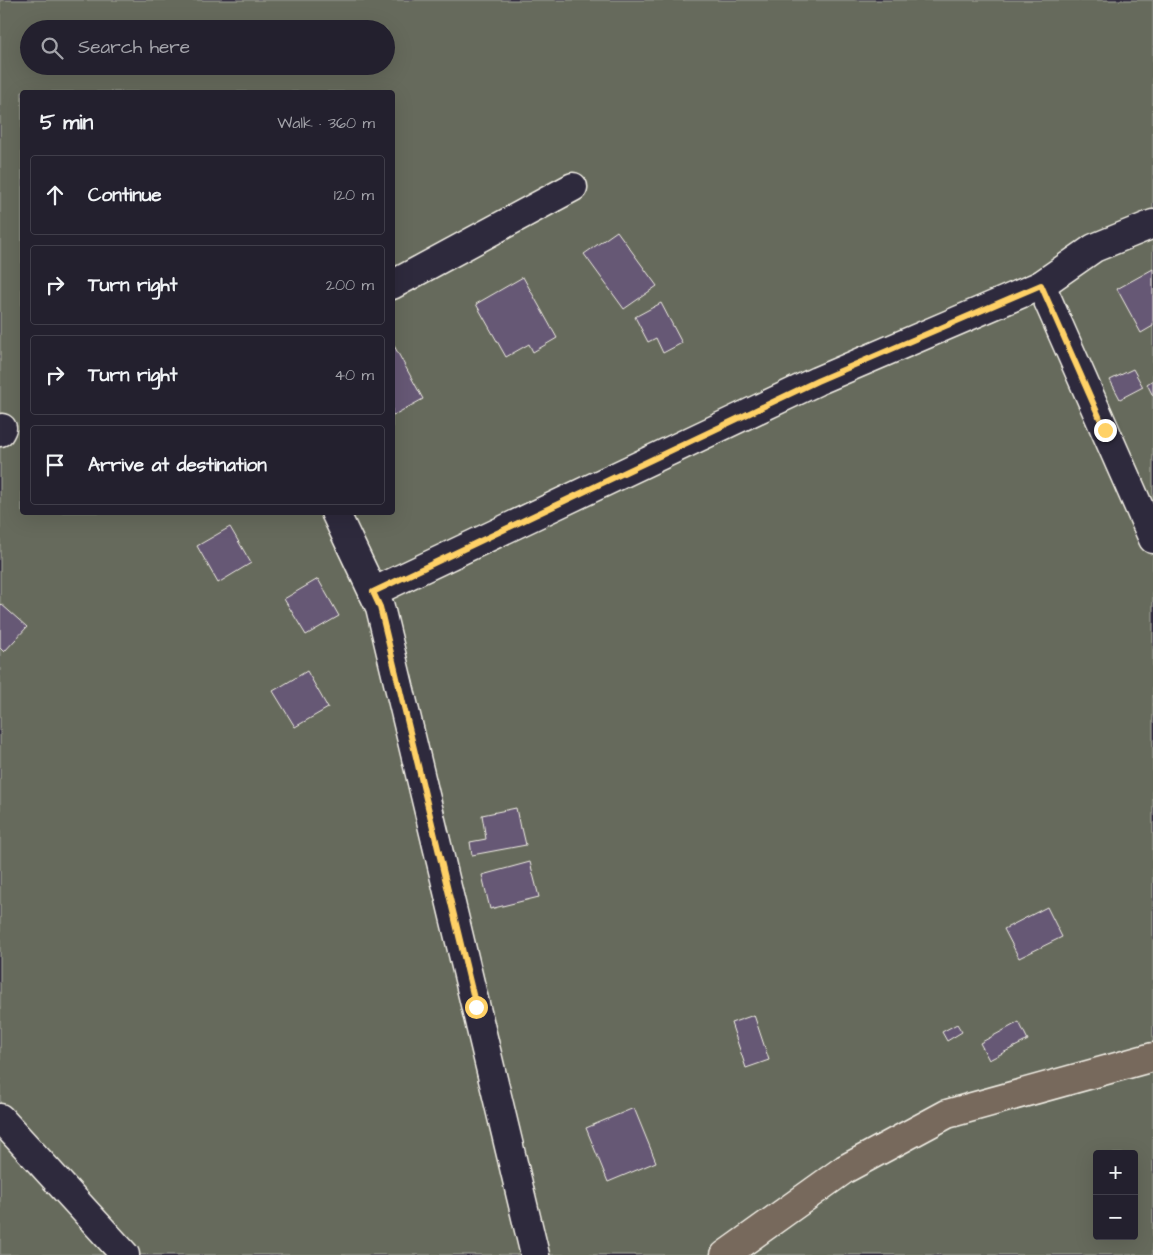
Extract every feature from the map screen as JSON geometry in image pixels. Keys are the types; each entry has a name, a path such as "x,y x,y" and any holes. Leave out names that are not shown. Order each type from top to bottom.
{"main road":[{"path":"725,1255 845,1169 947,1114 1153,1057"}],"street":[{"path":"395,283 573,187"},
{"path":"373,592 817,381 1041,285 1094,248 1153,224"},
{"path":"1041,285 1153,538"},
{"path":"336,515 380,607 535,1255"},
{"path":"0,1118 125,1255"}],"green space":[{"path":"0,0 1153,0 1153,1255 0,1255"}],"building":[{"path":"617,231 657,286 624,309 584,254"},
{"path":"1153,269 1153,326 1141,333 1117,289"},
{"path":"523,277 557,338 533,352 529,344 506,357 476,304"},
{"path":"661,303 682,343 663,353 656,338 648,342 635,317"},
{"path":"395,348 423,399 395,414"},
{"path":"1133,369 1143,387 1120,399 1110,380"},
{"path":"1153,380 1153,396 1147,384"},
{"path":"230,527 251,563 218,583 197,546"},
{"path":"318,579 339,616 306,635 284,599"},
{"path":"1,604 27,627 4,652 0,648"},
{"path":"307,671 328,708 295,727 273,691"},
{"path":"516,808 526,845 472,855 470,842 486,839 482,815"},
{"path":"530,862 539,897 490,909 482,875"},
{"path":"1047,907 1062,937 1019,958 1004,929"},
{"path":"754,1015 769,1060 746,1068 731,1023"},
{"path":"1019,1022 1028,1040 989,1060 980,1043"},
{"path":"957,1024 962,1032 947,1041 942,1032"},
{"path":"634,1108 656,1162 608,1182 586,1128"}],"route":[{"path":"476,1007 380,607 373,592 817,381 1041,285 1105,430"}]}
